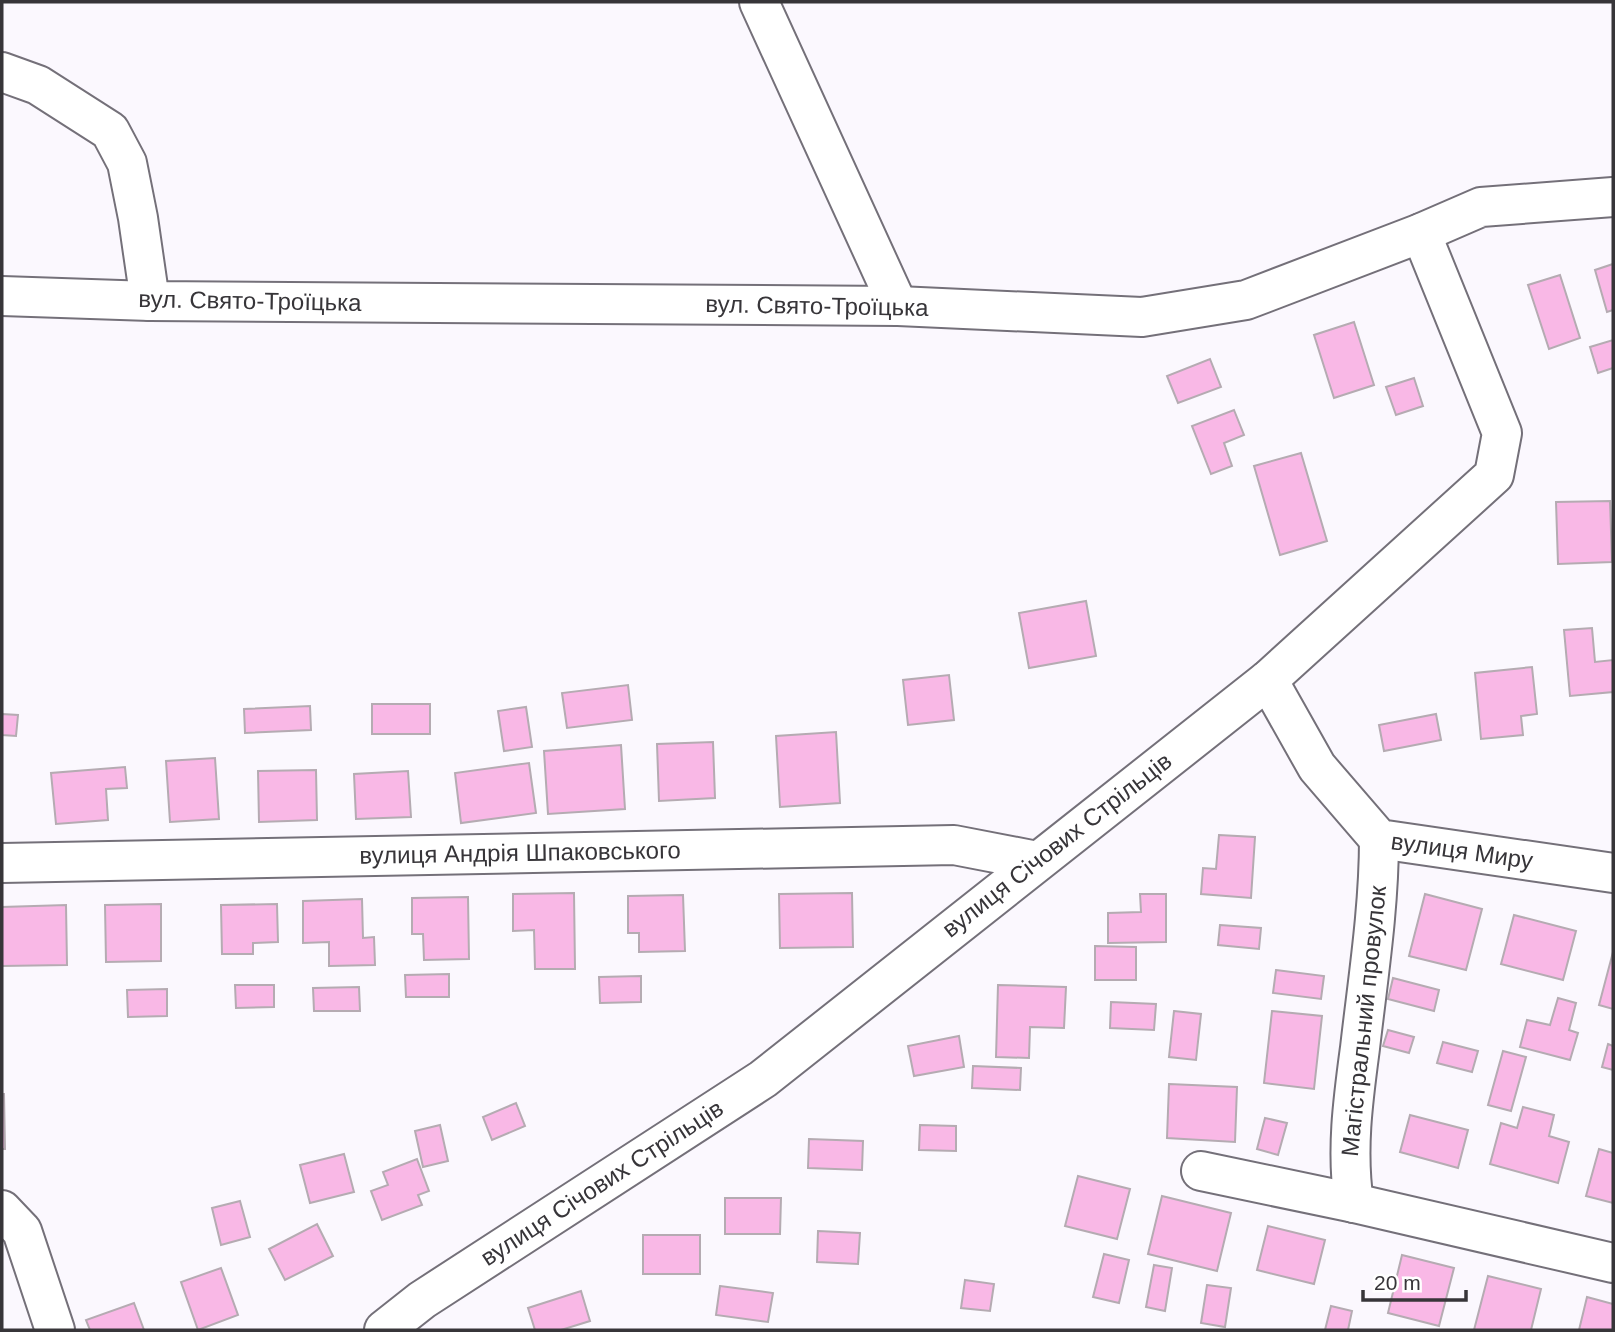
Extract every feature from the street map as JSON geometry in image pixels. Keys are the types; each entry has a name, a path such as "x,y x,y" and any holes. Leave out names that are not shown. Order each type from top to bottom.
{"street":[{"path":"759,2 898,306"},
{"path":"2,72 38,85 110,131 127,163 150,301"},
{"name":"вул. Свято-Троїцька","path":"2,296 150,301 898,306 1142,317 1246,300 1481,207 1613,197"},
{"name":"вулиця Січових Стрільців","path":"384,1330 422,1300 763,1079 1268,680 1494,475 1502,433 1421,233"},
{"name":"вулиця Миру","path":"1268,680 1317,767 1379,839 1613,873"},
{"name":"Магістральний провулок","path":"1354,1203 1349,1168 1353,1099 1379,890 1379,839"},
{"name":"вулиця Андрія Шпаковського","path":"2,863 954,845 1037,861"},
{"path":"1202,1171 1613,1263"},
{"path":"2,1210 22,1231 55,1330"}],"building":[{"path":"1613,264 1613,310 1607,312 1595,270"},
{"path":"1560,275 1580,338 1549,349 1528,285"},
{"path":"1354,322 1374,385 1334,398 1314,335"},
{"path":"1613,340 1613,368 1598,373 1590,347"},
{"path":"1210,359 1221,387 1178,403 1167,376"},
{"path":"1414,378 1423,406 1396,415 1386,387"},
{"path":"1234,410 1244,435 1224,443 1232,466 1211,474 1192,426"},
{"path":"1301,453 1327,541 1280,555 1254,466"},
{"path":"1610,501 1612,562 1558,564 1556,502"},
{"path":"1086,601 1096,656 1029,668 1019,613"},
{"path":"1592,628 1595,662 1613,660 1613,692 1570,696 1564,630"},
{"path":"1532,667 1537,714 1521,716 1523,735 1481,739 1475,673"},
{"path":"949,675 954,720 908,725 903,680"},
{"path":"628,685 632,720 567,728 562,693"},
{"path":"372,704 430,704 430,734 372,734"},
{"path":"310,706 311,730 245,733 244,709"},
{"path":"526,707 532,747 504,751 498,711"},
{"path":"2,714 18,715 16,736 2,735"},
{"path":"1436,714 1441,740 1384,751 1379,725"},
{"path":"836,732 840,803 780,807 776,736"},
{"path":"713,742 715,798 659,801 657,744"},
{"path":"621,745 625,809 548,814 544,751"},
{"path":"215,758 219,819 170,822 166,761"},
{"path":"529,763 536,813 461,823 455,773"},
{"path":"125,767 127,788 106,789 108,820 56,824 51,773"},
{"path":"316,770 317,820 259,822 258,771"},
{"path":"408,771 411,817 356,819 354,774"},
{"path":"1219,835 1255,837 1251,898 1201,894 1203,868 1216,869"},
{"path":"574,893 575,969 535,969 534,930 513,931 513,894"},
{"path":"852,893 853,947 780,948 779,894"},
{"path":"1140,894 1166,894 1166,942 1108,943 1108,913 1141,912"},
{"path":"1425,894 1482,909 1466,970 1409,956"},
{"path":"683,895 685,951 639,952 639,933 628,933 628,896"},
{"path":"468,897 469,959 424,960 423,934 412,934 412,898"},
{"path":"362,899 363,938 374,937 375,965 329,966 329,942 303,943 303,901"},
{"path":"161,904 161,961 106,962 105,905"},
{"path":"277,904 278,942 253,943 253,954 222,954 221,905"},
{"path":"66,905 67,965 2,966 2,907"},
{"path":"1514,915 1576,931 1563,980 1501,964"},
{"path":"1220,925 1261,928 1259,949 1218,945"},
{"path":"1095,946 1136,947 1136,980 1095,980"},
{"path":"1613,952 1613,1009 1599,1005"},
{"path":"1276,970 1324,976 1321,999 1273,993"},
{"path":"449,974 449,997 406,997 405,975"},
{"path":"641,976 641,1002 600,1003 599,977"},
{"path":"1393,978 1439,990 1434,1011 1388,999"},
{"path":"235,985 274,985 274,1007 236,1008"},
{"path":"998,985 1066,987 1064,1028 1030,1027 1029,1058 996,1057"},
{"path":"359,987 360,1011 314,1011 313,988"},
{"path":"167,989 167,1016 128,1017 127,990"},
{"path":"1558,998 1576,1003 1569,1030 1578,1033 1570,1060 1520,1047 1527,1020 1550,1025"},
{"path":"1111,1002 1156,1004 1154,1030 1110,1028"},
{"path":"1174,1011 1201,1014 1196,1060 1169,1057"},
{"path":"1272,1011 1322,1016 1314,1089 1264,1083"},
{"path":"1388,1030 1414,1037 1409,1053 1383,1046"},
{"path":"959,1036 964,1067 914,1076 908,1046"},
{"path":"1443,1042 1478,1051 1472,1072 1437,1063"},
{"path":"1608,1044 1613,1046 1613,1070 1602,1067"},
{"path":"1503,1051 1526,1057 1511,1111 1488,1105"},
{"path":"973,1066 1021,1068 1020,1090 972,1088"},
{"path":"1169,1084 1237,1087 1235,1142 1167,1138"},
{"path":"4,1094 5,1149 2,1149"},
{"path":"516,1103 525,1126 492,1140 483,1117"},
{"path":"1523,1107 1554,1115 1549,1136 1569,1142 1558,1183 1490,1164 1501,1123 1517,1128"},
{"path":"1410,1115 1468,1130 1458,1168 1400,1152"},
{"path":"1265,1118 1287,1123 1278,1155 1257,1149"},
{"path":"440,1125 448,1161 423,1167 415,1131"},
{"path":"920,1125 956,1126 956,1151 919,1150"},
{"path":"809,1139 863,1141 862,1170 808,1168"},
{"path":"1599,1149 1613,1153 1613,1203 1586,1196"},
{"path":"344,1154 354,1192 310,1203 300,1165"},
{"path":"417,1159 429,1191 418,1195 422,1205 382,1220 371,1191 388,1185 383,1172"},
{"path":"1078,1176 1130,1189 1117,1239 1065,1226"},
{"path":"1162,1196 1231,1213 1217,1271 1148,1254"},
{"path":"725,1198 781,1198 780,1234 725,1234"},
{"path":"240,1201 250,1237 221,1245 212,1208"},
{"path":"317,1224 333,1256 285,1280 269,1249"},
{"path":"1268,1226 1325,1240 1314,1284 1257,1270"},
{"path":"818,1231 860,1233 858,1264 817,1262"},
{"path":"643,1235 700,1235 700,1274 643,1274"},
{"path":"1104,1254 1129,1260 1119,1303 1093,1297"},
{"path":"1402,1255 1454,1268 1439,1326 1388,1313"},
{"path":"1154,1265 1172,1268 1165,1311 1146,1307"},
{"path":"221,1268 238,1315 198,1330 181,1282"},
{"path":"1488,1276 1541,1289 1531,1330 1474,1330"},
{"path":"965,1280 994,1284 990,1311 961,1308"},
{"path":"1207,1285 1231,1288 1225,1327 1201,1323"},
{"path":"720,1286 773,1293 768,1322 716,1315"},
{"path":"581,1291 590,1321 561,1330 535,1330 528,1308"},
{"path":"1587,1297 1613,1304 1613,1330 1579,1330"},
{"path":"134,1303 144,1330 90,1330 86,1320"},
{"path":"1331,1306 1352,1311 1348,1330 1325,1330"}]}
